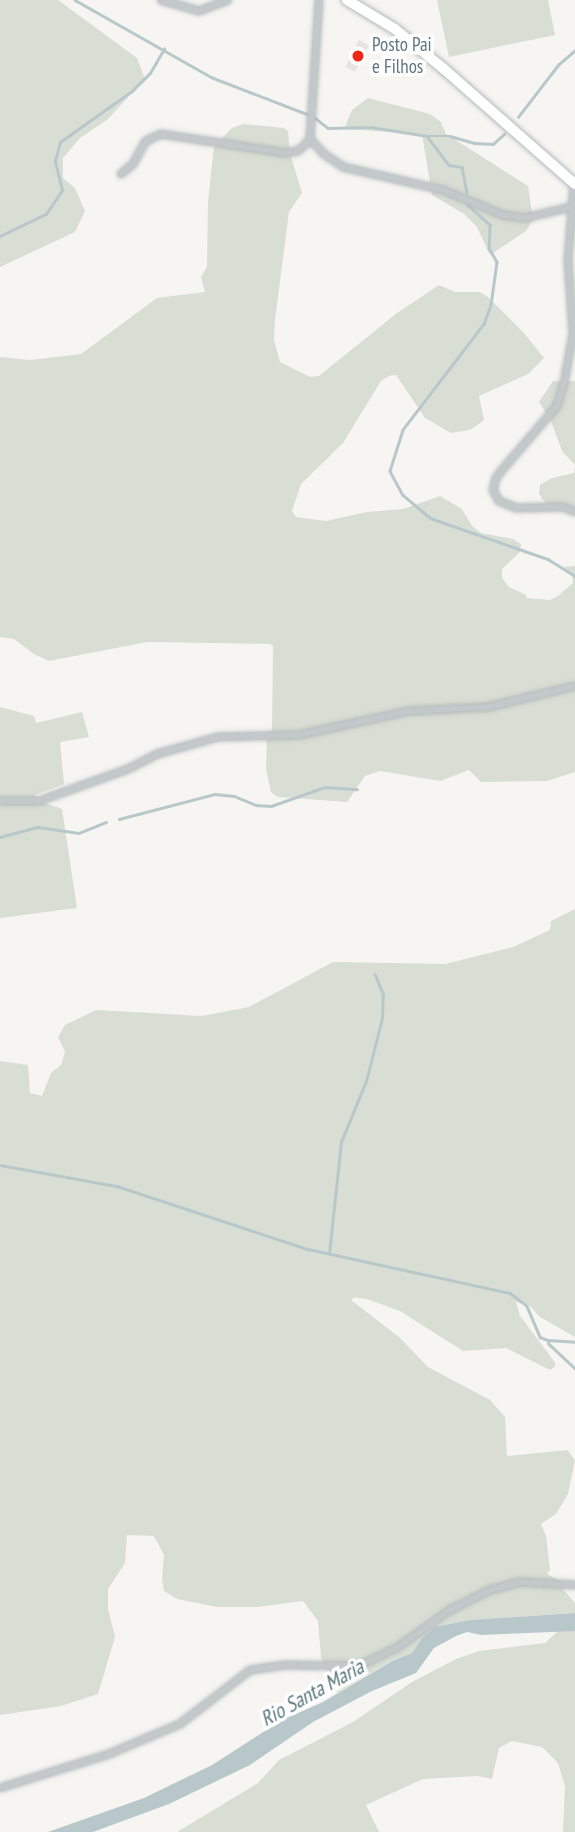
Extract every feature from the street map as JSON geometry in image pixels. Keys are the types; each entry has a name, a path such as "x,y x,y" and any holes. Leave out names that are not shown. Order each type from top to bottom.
{"main road":[{"path":"347,0 395,29 575,184"}],"street":[{"path":"161,0 199,12 228,0"},
{"path":"121,174 133,164 146,141 161,134 184,135 285,153 298,150 310,139 318,0"},
{"path":"310,139 324,154 343,167 436,188 503,215 525,218 572,206"},
{"path":"575,184 568,260 573,334 564,383 557,406 502,470 493,490 499,501 516,508 563,507 575,512"},
{"path":"0,801 39,801 128,769 158,754 218,737 299,735 409,711 488,707 575,686"},
{"path":"0,1788 109,1754 180,1724 250,1670 284,1665 359,1666 398,1647 450,1610 490,1590 519,1582 575,1586"}],"shaded area":[{"path":"0,0 58,0 137,58 145,79 107,120 80,138 63,158 63,178 75,188 85,211 75,232 0,267"},
{"path":"437,0 548,0 555,35 449,57"},
{"name":"Posto Pai e Filhos","path":"359,40 369,45 355,72 345,67"},
{"path":"368,98 430,114 441,122 446,134 528,186 533,220 526,231 490,255 477,227 464,214 432,195 422,134 344,129 352,110"},
{"path":"243,124 284,128 288,131 290,153 302,193 289,212 275,320 274,340 280,362 310,377 319,376 397,313 439,285 455,292 480,292 488,297 524,333 544,358 528,374 479,396 484,420 470,430 451,433 425,418 396,375 389,376 381,381 343,443 301,484 292,511 296,517 326,521 367,512 403,509 440,496 462,509 472,526 481,533 513,539 521,544 520,552 502,569 502,578 509,587 527,598 550,600 558,596 573,583 572,576 564,567 575,566 575,772 547,781 481,782 469,770 440,781 380,771 365,776 347,802 278,797 271,792 266,769 267,732 272,731 273,646 270,644 147,642 49,661 14,639 0,637 0,357 30,360 81,354 157,298 205,292 201,277 207,267 208,202 214,146 232,128"},
{"path":"553,381 575,381 575,465 562,451 551,421 539,402"},
{"path":"575,465 575,514 546,504 539,494 540,485 552,478 574,473"},
{"path":"0,707 34,716 36,723 82,712 89,737 60,742 64,784 35,795 37,800 62,809 77,908 0,918"},
{"path":"575,909 575,1337 540,1317 529,1305 516,1302 520,1316 554,1361 556,1366 550,1370 506,1348 463,1351 400,1311 370,1300 355,1297 351,1300 399,1337 428,1367 490,1400 505,1417 507,1456 567,1450 575,1460 568,1494 556,1514 541,1524 546,1536 550,1570 547,1574 567,1585 563,1589 575,1603 575,1613 469,1620 435,1627 422,1638 412,1653 391,1661 337,1693 321,1657 318,1621 303,1601 257,1607 217,1607 177,1599 164,1591 164,1555 154,1536 127,1535 125,1563 108,1589 108,1609 115,1637 98,1694 61,1706 0,1715 0,1061 28,1065 30,1093 42,1096 51,1073 61,1065 65,1052 58,1037 65,1025 96,1010 202,1016 249,1007 333,962 445,964 513,947 550,930 551,921"},
{"path":"575,1613 575,1631 481,1635 467,1632 456,1636 434,1648 416,1673 372,1691 313,1722 250,1765 169,1804 93,1832 48,1832 144,1798 212,1765 282,1720 323,1702 392,1661 412,1653 422,1638 435,1627 469,1620"},
{"path":"559,1630 575,1631 575,1832 563,1832 565,1786 558,1763 542,1747 512,1741 499,1748 492,1779 477,1776 423,1779 366,1805 379,1832 177,1832 258,1783 279,1760 353,1722 412,1682 456,1659 479,1651 545,1643"}],"waterway":[{"path":"75,0 211,77 307,114"},
{"path":"0,236 46,214 62,190 55,161 60,142 132,91 150,73 164,49"},
{"path":"518,117 558,65 575,50"},
{"path":"314,117 328,128 371,127 427,136 450,136 475,143 493,144 504,134"},
{"path":"427,136 449,165 462,167 467,193"},
{"path":"468,205 490,225 489,248 497,262 491,305 484,324 403,430 390,471 403,495 430,518 548,559 575,576"},
{"path":"119,819 215,794 234,796 256,805 271,806 325,787 357,789"},
{"path":"0,837 38,827 79,833 106,822"},
{"path":"329,1254 341,1142 366,1081 382,1018 383,995 375,975"},
{"path":"0,1165 117,1186 308,1249 510,1293 527,1306 540,1337 548,1340 575,1368"},
{"path":"548,1340 575,1342"}],"place":[{"name":"Posto Pai e Filhos","path":"358,56"}],"water label":[{"name":"Rio Santa Maria","path":"312,1693"}]}
